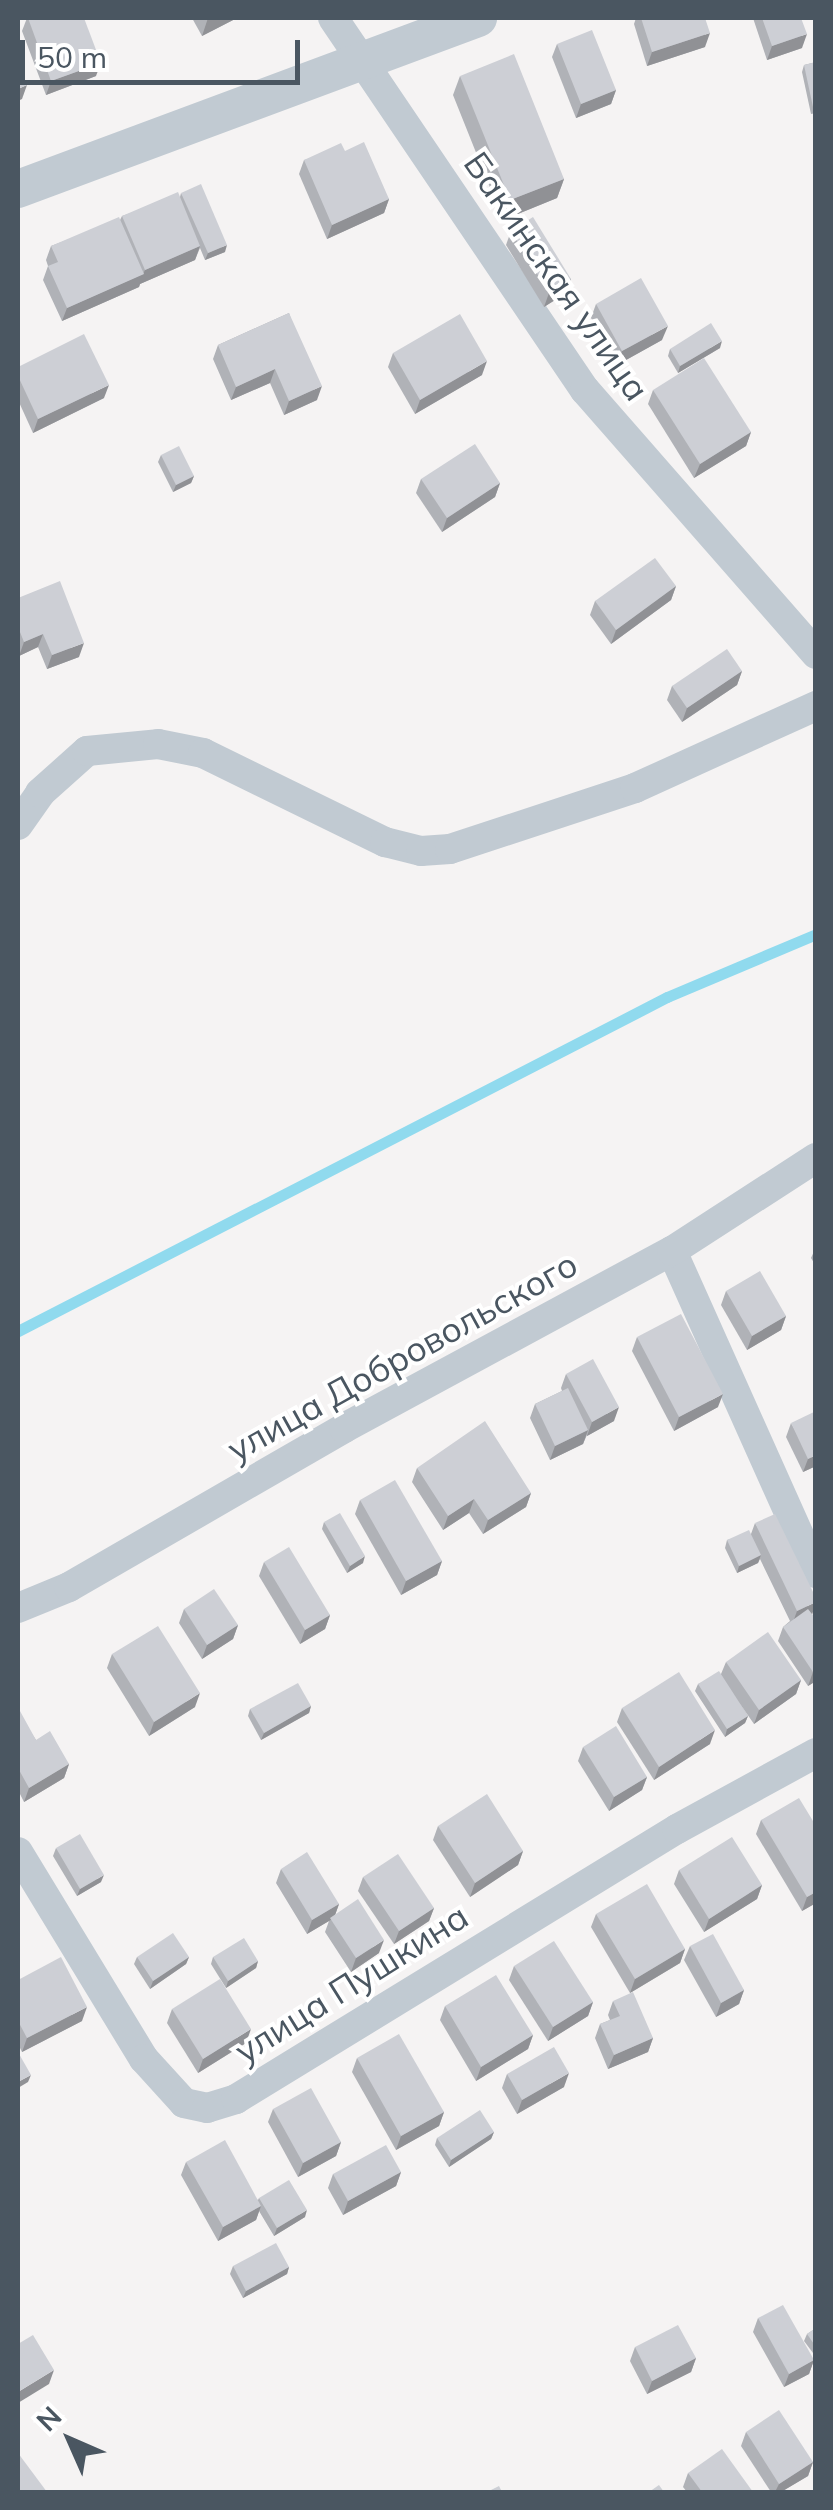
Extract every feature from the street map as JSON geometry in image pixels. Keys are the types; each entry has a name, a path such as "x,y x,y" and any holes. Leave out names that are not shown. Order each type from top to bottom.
{"street":[{"name":"Бакинская улица","path":"332,18 584,390 816,654"},
{"path":"18,189 478,18"},
{"path":"18,825 40,793 86,751 158,744 202,753 385,842 421,851 450,848 635,788 816,706"},
{"name":"улица Добровольского","path":"18,1608 69,1587 344,1428 672,1251 816,1158"},
{"path":"672,1251 816,1573"},
{"name":"улица Пушкина","path":"18,1852 144,2059 184,2103 207,2108 236,2099 676,1829 816,1754"}],"building":[{"path":"28,18 84,18 101,63 51,81"},
{"path":"641,18 705,18 710,33 652,52"},
{"path":"762,18 801,18 807,34 772,46"},
{"path":"592,30 616,90 581,104 557,44"},
{"path":"514,54 564,179 510,200 460,76"},
{"path":"18,62 27,85 18,89"},
{"path":"816,62 816,106 813,107 804,65"},
{"path":"364,142 389,199 332,225 304,160 341,143 345,151"},
{"path":"201,184 227,245 208,253 181,193"},
{"path":"178,192 200,246 145,270 122,216"},
{"path":"119,217 144,274 67,308 48,266 58,262 51,246"},
{"path":"533,217 571,279 549,293 511,231"},
{"path":"641,278 668,326 622,351 596,304"},
{"path":"289,313 322,386 289,401 275,369 236,387 218,345"},
{"path":"460,314 487,361 420,400 393,353"},
{"path":"711,323 722,341 680,366 670,349"},
{"path":"84,334 109,385 38,419 18,376 18,367"},
{"path":"704,358 751,432 700,464 653,390"},
{"path":"475,444 500,483 447,518 421,479"},
{"path":"179,446 194,476 176,485 161,455"},
{"path":"655,558 676,586 616,630 595,601"},
{"path":"60,581 84,643 52,655 43,634 24,642 18,627 18,598"},
{"path":"727,649 742,671 687,708 672,686"},
{"path":"760,1271 786,1316 752,1336 726,1291"},
{"path":"681,1314 723,1394 679,1417 637,1337"},
{"path":"593,1359 619,1407 592,1422 566,1374"},
{"path":"568,1388 588,1430 555,1446 535,1404"},
{"path":"816,1411 816,1455 808,1459 791,1423"},
{"path":"485,1421 531,1493 488,1520 474,1499 448,1516 417,1468"},
{"path":"395,1480 442,1561 406,1581 360,1500"},
{"path":"340,1513 365,1556 350,1566 324,1522"},
{"path":"775,1514 816,1598 816,1602 797,1611 755,1523"},
{"path":"749,1530 761,1555 739,1566 727,1540"},
{"path":"289,1547 330,1615 305,1630 264,1562"},
{"path":"214,1589 238,1625 207,1645 184,1609"},
{"path":"808,1609 816,1619 813,1672 783,1627"},
{"path":"158,1626 200,1693 154,1722 112,1654"},
{"path":"768,1632 801,1680 759,1710 726,1662"},
{"path":"719,1671 748,1716 727,1729 698,1684"},
{"path":"679,1672 715,1730 659,1767 622,1708"},
{"path":"298,1683 311,1706 264,1733 250,1709"},
{"path":"20,1711 36,1740 50,1731 69,1764 29,1788 18,1768"},
{"path":"616,1726 647,1777 614,1797 583,1747"},
{"path":"487,1794 523,1851 475,1883 438,1826"},
{"path":"799,1798 816,1826 816,1892 807,1897 761,1820"},
{"path":"80,1834 104,1875 80,1889 56,1848"},
{"path":"732,1837 762,1885 709,1919 679,1870"},
{"path":"307,1852 339,1904 312,1920 281,1869"},
{"path":"398,1854 434,1908 399,1931 363,1877"},
{"path":"647,1884 685,1949 635,1979 596,1914"},
{"path":"358,1899 384,1940 356,1958 330,1918"},
{"path":"173,1933 189,1957 153,1981 137,1957"},
{"path":"713,1934 744,1990 721,2003 690,1946"},
{"path":"244,1938 258,1961 228,1981 213,1957"},
{"path":"554,1941 593,2002 553,2027 514,1966"},
{"path":"61,1957 87,2007 27,2038 18,2021 18,1980"},
{"path":"496,1975 533,2035 481,2067 445,2006"},
{"path":"220,1979 251,2029 203,2059 172,2009"},
{"path":"633,1992 653,2038 614,2055 600,2024 620,2016 613,2001"},
{"path":"399,2034 444,2112 401,2136 357,2058"},
{"path":"554,2047 569,2073 522,2100 507,2074"},
{"path":"18,2052 31,2075 18,2082"},
{"path":"311,2088 341,2142 303,2163 273,2109"},
{"path":"480,2110 494,2132 451,2160 437,2138"},
{"path":"225,2140 261,2206 223,2227 186,2162"},
{"path":"386,2145 401,2172 348,2201 333,2174"},
{"path":"289,2180 307,2210 277,2228 259,2198"},
{"path":"276,2243 289,2267 246,2291 233,2266"},
{"path":"783,2305 814,2360 789,2374 758,2318"},
{"path":"678,2325 696,2358 652,2381 635,2347"},
{"path":"816,2328 816,2347 807,2334"},
{"path":"33,2335 54,2370 18,2392 18,2344"},
{"path":"779,2410 813,2462 779,2484 746,2432"},
{"path":"722,2449 753,2492 702,2492 688,2473"},
{"path":"18,2453 47,2492 18,2492"}],"waterway":[{"path":"18,1331 667,997 816,934"}]}
